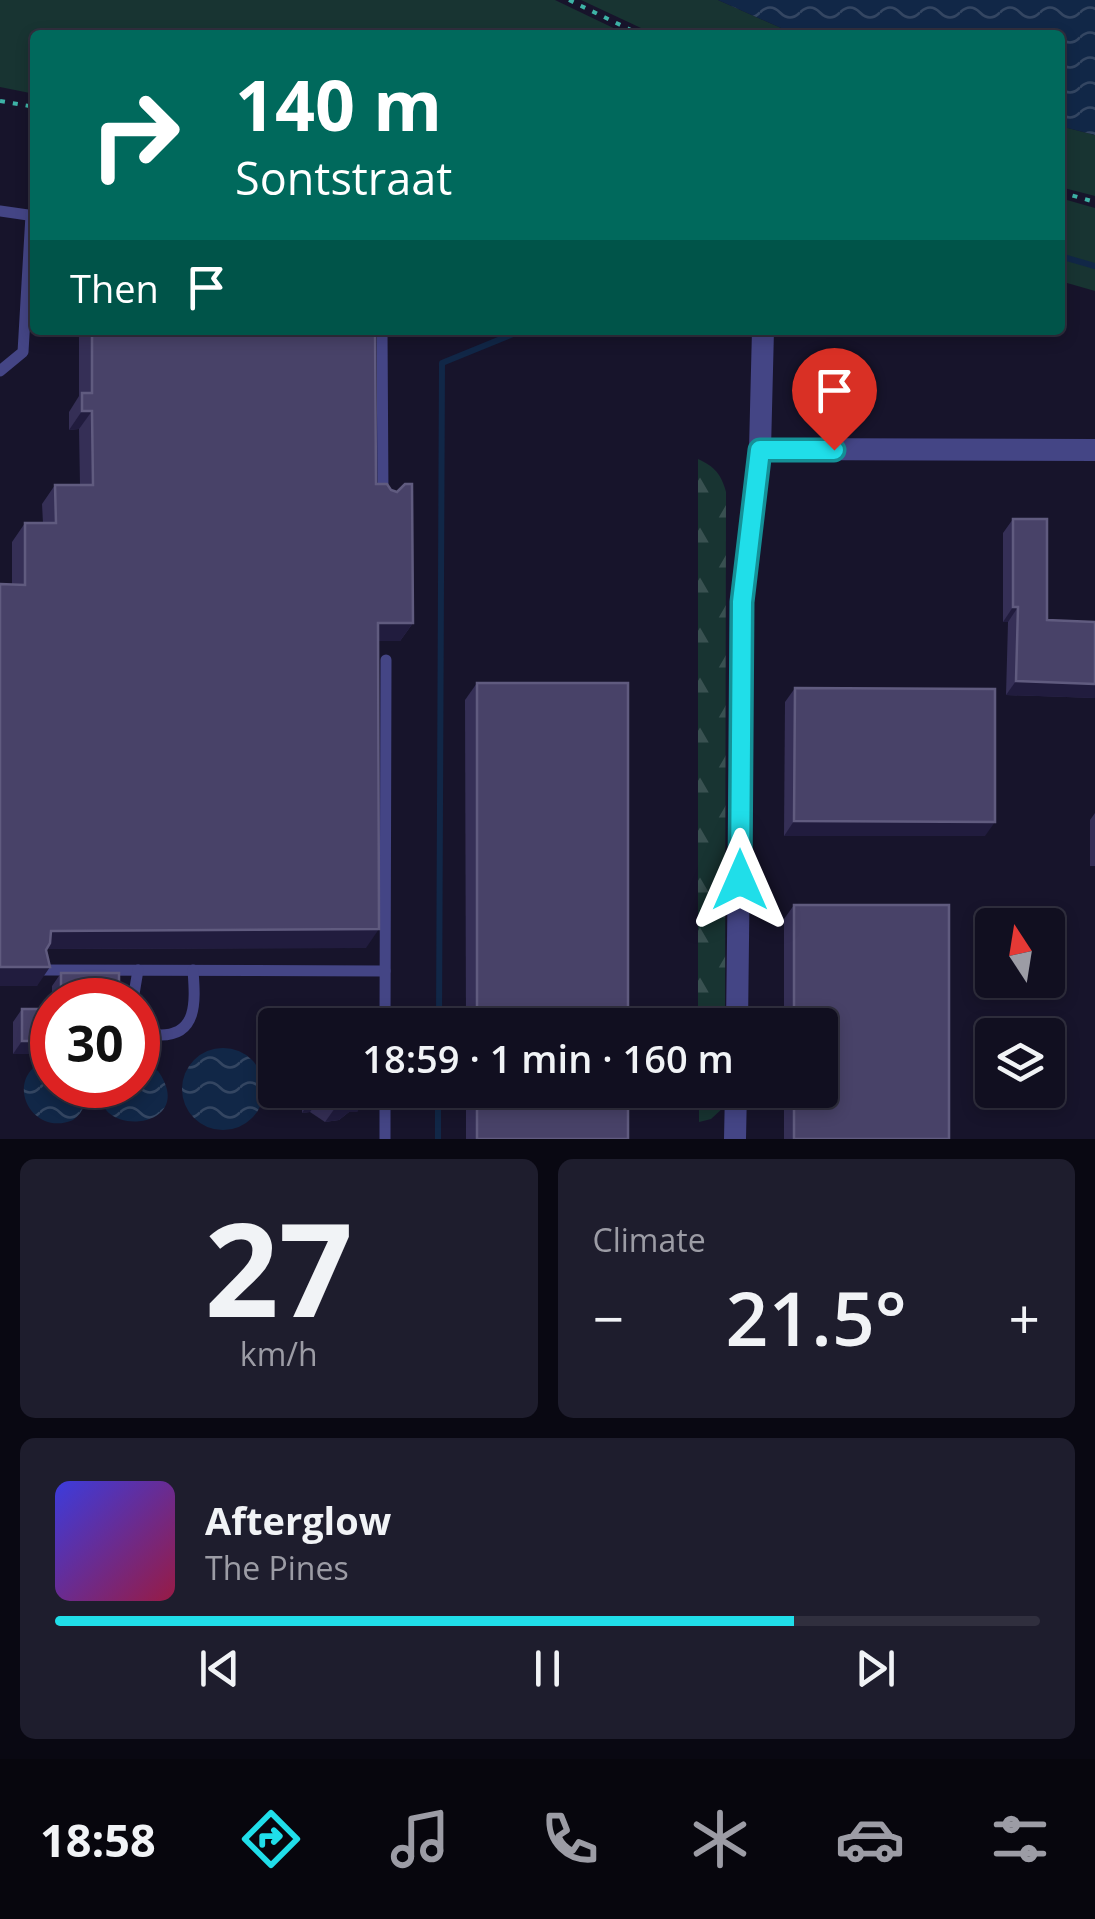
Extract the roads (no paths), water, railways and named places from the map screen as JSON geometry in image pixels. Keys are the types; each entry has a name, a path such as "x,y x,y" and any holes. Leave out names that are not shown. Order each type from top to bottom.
{"street":[{"path":"737,1008 742,602 760,450 764,335"},
{"path":"760,450 1095,450"},
{"path":"735,1139 736,1108"}],"lane":[{"path":"0,212 30,215"},
{"path":"0,371 24,352 30,261"},
{"path":"382,335 383,501"},
{"path":"386,660 386,1008"},
{"path":"42,970 386,970"},
{"path":"137,978 138,970"},
{"path":"160,1035 178,1032 186,1026 194,1009 193,970"},
{"path":"386,1108 386,1139"}],"water":[{"path":"718,0 1095,0 1095,135 1065,127 1065,30 786,30"},
{"path":"215,1048 231,1048 257,1066 259,1108 246,1123 231,1130 215,1130 189,1112 182,1097 182,1081 200,1055"},
{"path":"30,1073 30,1107 24,1089"},
{"path":"160,1075 167,1091 165,1107 155,1116 140,1121 110,1114 106,1108 160,1108"},
{"path":"30,1108 82,1108 73,1120 57,1123 43,1120"}],"waterway":[{"path":"1065,257 1095,266"},
{"path":"439,1008 442,363 511,335"},
{"path":"438,1108 438,1139"}]}
